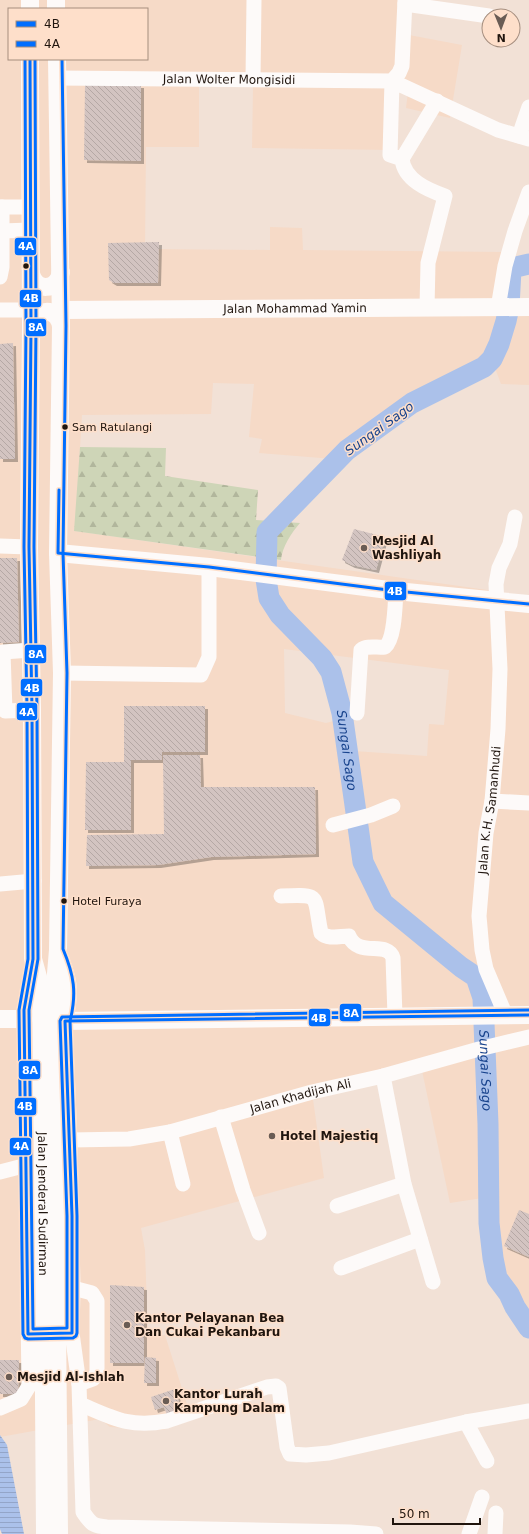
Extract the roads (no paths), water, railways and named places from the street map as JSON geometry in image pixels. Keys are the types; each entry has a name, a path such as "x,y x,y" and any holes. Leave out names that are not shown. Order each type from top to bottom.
{"main road":[{"name":"Jalan Jenderal Sudirman","path":"30,60 31,318 26,347 32,710 34,959 48,993 59,1534"},
{"name":"Jalan Jenderal Sudirman","path":"45,1534 48,993 58,950 62,673 58,553 61,272 57,60"},
{"path":"31,274 32,278 39,286 49,287 58,282 61,272"},
{"name":"Jalan Mohammad Yamin","path":"61,318 512,307"},
{"path":"31,318 44,312 49,312 61,318"},
{"path":"58,553 265,573 396,591 529,604"},
{"path":"65,1021 490,1016 529,1014"},
{"path":"0,1019 24,1019"}],"street":[{"path":"253,79 254,0"},
{"path":"402,159 390,155 395,78 401,70 404,57 405,2 481,15"},
{"name":"Jalan Wolter Mongisidi","path":"57,78 395,78"},
{"path":"395,78 421,95 498,130 524,138 529,106"},
{"path":"427,308 428,263 445,196 426,189 412,177 403,167 402,159 437,101"},
{"path":"512,307 505,266 515,231 529,192"},
{"path":"0,277 2,267 1,207 30,207"},
{"path":"2,231 30,230"},
{"path":"0,310 31,318"},
{"name":"Jalan K.H. Samanhudi","path":"490,1016 486,968 480,934 480,908 486,834 492,802 498,729 500,680 495,600 499,568 510,544 515,517"},
{"path":"0,546 29,547"},
{"path":"62,673 201,675 209,657 209,567"},
{"path":"357,713 360,650 364,648 385,647 389,643 392,630 396,591"},
{"path":"31,650 2,652 3,711 32,710"},
{"path":"492,802 529,803"},
{"path":"333,825 371,816 393,806"},
{"path":"0,884 34,881"},
{"path":"281,896 306,895 313,898 316,903 321,933 324,935 333,937 349,936 351,942 357,946 380,949 391,953 393,958 395,1016"},
{"path":"58,950 67,970 69,981 69,1002 65,1021 70,1140 73,1288 72,1333 79,1384 83,1512 91,1524 102,1527 350,1532 376,1534"},
{"path":"1,1408 21,1399 29,1386 24,1019 25,1002 34,959"},
{"name":"Jalan Khadijah Ali","path":"70,1140 129,1139 170,1132 312,1092 383,1076 479,1049 529,1038"},
{"path":"383,1076 404,1184 433,1282"},
{"path":"221,1117 259,1233"},
{"path":"170,1132 183,1184"},
{"path":"0,1172 27,1165"},
{"path":"337,1206 404,1184"},
{"path":"341,1268 420,1239"},
{"path":"73,1288 92,1293 97,1301 97,1373 93,1379 79,1384"},
{"path":"28,1334 72,1333"},
{"path":"80,1404 113,1419 126,1422 152,1424 167,1421 267,1387 276,1386 279,1388 287,1447 290,1454 297,1456 328,1453 466,1422 529,1411"},
{"path":"466,1422 487,1461"},
{"path":"469,1534 482,1497"},
{"path":"495,1534 496,1513"}],"water":[{"path":"0,1435 7,1445 24,1534 2,1534 0,1529"}],"waterway":[{"name":"Sungai Sago","path":"529,264 516,267 511,270 509,307 499,344 492,359 484,367 412,403 347,450 267,532 266,579 269,598 280,615 322,658 331,672 342,713 363,862 383,903 461,967 476,977 483,998 488,1124 489,1223 493,1258 497,1278 509,1294 515,1307 529,1328"}],"place":[{"name":"Sam Ratulangi","path":"65,427"},
{"name":"Mesjid Al Washliyah","path":"364,548"},
{"name":"Hotel Furaya","path":"64,901"},
{"name":"Hotel Majestiq","path":"272,1136"},
{"name":"Kantor Pelayanan Bea Dan Cukai Pekanbaru","path":"127,1325"},
{"name":"Mesjid Al-Ishlah","path":"9,1377"},
{"name":"Kantor Lurah Kampung Dalam","path":"166,1401"}]}
